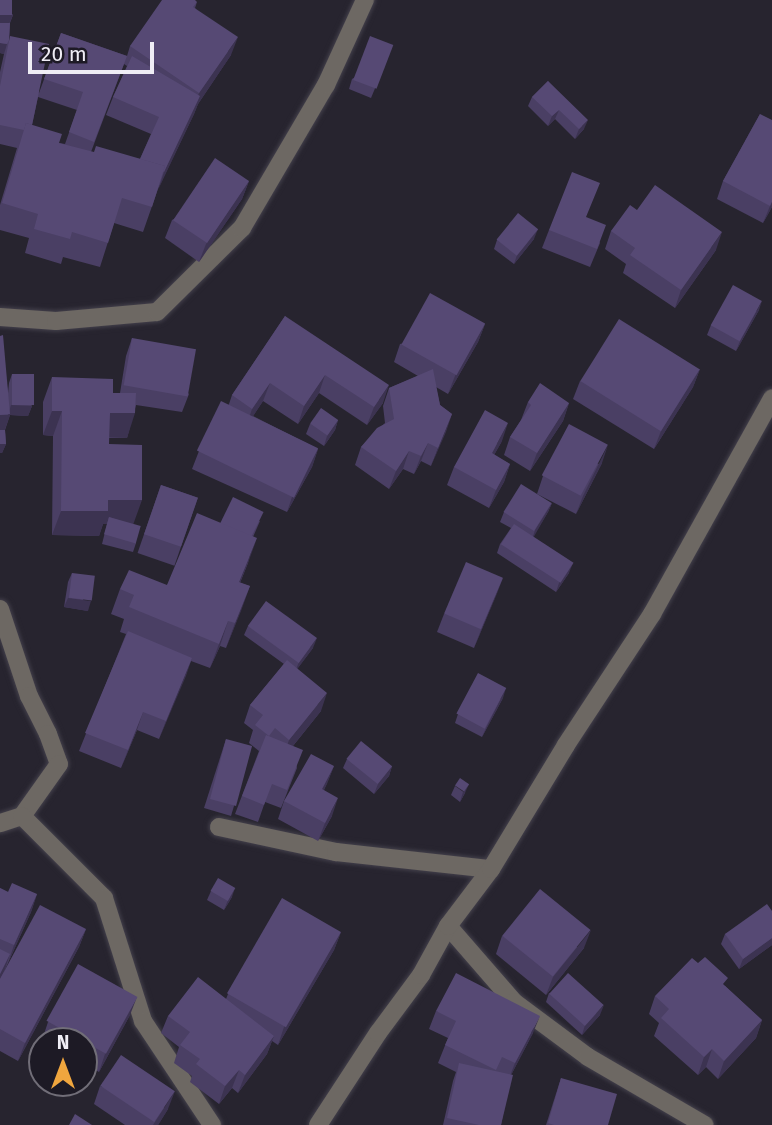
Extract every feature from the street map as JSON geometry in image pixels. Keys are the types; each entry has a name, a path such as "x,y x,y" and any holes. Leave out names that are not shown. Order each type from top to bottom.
{"street":[{"path":"0,317 56,321 157,312 242,228 326,85 365,0"},
{"path":"318,1125 421,975 449,926 491,869 566,745 652,614 772,398"},
{"path":"0,608 29,696 59,764 23,816 0,823"},
{"path":"23,816 104,898 142,1021 212,1125"},
{"path":"219,827 336,852 491,869"},
{"path":"449,926 514,1002 588,1057 705,1125"}],"building":[{"path":"0,0 12,0 12,15 0,15"},
{"path":"162,0 195,0 197,2 193,7 238,37 199,93 130,46"},
{"path":"0,23 10,23 7,44 0,43"},
{"path":"61,33 127,56 94,142 69,132 83,92 44,79"},
{"path":"10,36 49,44 32,125 26,123 24,130 0,125 0,86"},
{"path":"370,36 393,45 376,89 353,80"},
{"path":"132,56 200,96 164,172 165,166 140,159 159,117 113,97"},
{"path":"548,81 588,120 579,129 559,110 552,116 532,97"},
{"path":"760,114 772,120 770,206 723,181"},
{"path":"26,123 62,134 59,143 94,152 96,146 165,166 152,207 122,198 108,243 72,232 70,239 34,229 38,214 2,203"},
{"path":"215,158 249,181 207,243 173,220"},
{"path":"572,172 600,183 586,217 606,225 597,249 549,230"},
{"path":"655,185 722,232 681,290 630,255 635,248 611,231 630,205 637,210"},
{"path":"518,213 538,229 517,256 497,239"},
{"path":"733,285 762,301 740,341 711,325"},
{"path":"430,293 485,324 456,375 401,345"},
{"path":"285,316 389,385 374,407 325,375 304,406 270,383 252,409 232,395"},
{"path":"619,319 700,369 661,431 580,381"},
{"path":"3,335 10,414 0,415 0,336"},
{"path":"132,338 196,349 188,397 124,385"},
{"path":"433,369 440,405 452,414 438,448 428,443 421,456 409,451 396,471 361,447 377,428 394,419 389,388"},
{"path":"12,374 34,374 34,405 12,405"},
{"path":"52,377 113,379 113,393 136,393 135,413 110,413 109,444 142,445 142,500 108,500 108,511 61,511 62,411 52,411"},
{"path":"540,383 569,403 537,453 510,437 531,405 528,402"},
{"path":"221,401 318,448 294,498 197,450"},
{"path":"321,408 338,420 327,436 310,424"},
{"path":"485,410 508,423 492,453 510,464 496,490 454,467"},
{"path":"569,424 608,445 581,496 542,475"},
{"path":"0,430 5,430 6,444 0,444"},
{"path":"521,484 552,503 534,531 504,512"},
{"path":"161,485 198,498 181,547 144,534"},
{"path":"233,497 264,512 250,539 220,524"},
{"path":"197,513 257,538 239,582 250,586 235,623 228,621 219,644 129,607 134,595 120,589 129,570 167,585"},
{"path":"109,517 141,526 136,543 104,534"},
{"path":"514,524 574,563 560,583 501,544"},
{"path":"466,562 503,578 481,629 444,614"},
{"path":"72,573 95,576 92,601 69,598"},
{"path":"266,601 317,638 299,663 248,626"},
{"path":"128,631 192,658 166,721 143,712 128,750 85,733"},
{"path":"287,660 327,693 289,740 275,728 269,736 255,725 263,715 250,705"},
{"path":"478,673 506,688 485,729 456,714"},
{"path":"266,735 303,750 287,790 272,784 264,805 242,796"},
{"path":"226,739 252,746 236,806 210,799"},
{"path":"361,741 392,766 378,784 347,759"},
{"path":"311,754 334,766 322,789 338,798 325,823 284,801"},
{"path":"460,778 469,784 464,792 455,785"},
{"path":"218,878 235,888 228,901 210,891"},
{"path":"12,883 37,894 14,945 0,939 0,888 8,892"},
{"path":"540,889 591,930 553,977 502,936"},
{"path":"282,898 341,932 286,1027 227,993"},
{"path":"767,904 772,911 772,938 743,959 725,934"},
{"path":"40,905 86,929 34,1027 28,1027 25,1043 0,1029 0,979"},
{"path":"0,949 10,954 0,974"},
{"path":"705,957 728,978 723,984 762,1020 724,1061 712,1049 704,1057 661,1018 669,1009 655,996 692,958 698,963"},
{"path":"78,964 137,997 106,1054 98,1049 98,1027 58,1027 46,1021"},
{"path":"456,973 540,1016 515,1063 502,1057 496,1070 445,1045 456,1021 436,1011"},
{"path":"568,973 604,1005 585,1026 549,994"},
{"path":"198,977 274,1036 245,1075 239,1070 225,1086 196,1064 200,1059 180,1045 190,1032 168,1016"},
{"path":"121,1055 175,1091 154,1122 100,1086"},
{"path":"459,1063 513,1075 501,1125 479,1125 447,1118"},
{"path":"561,1078 617,1094 608,1125 548,1123"},
{"path":"75,1114 92,1125 69,1125"}]}
